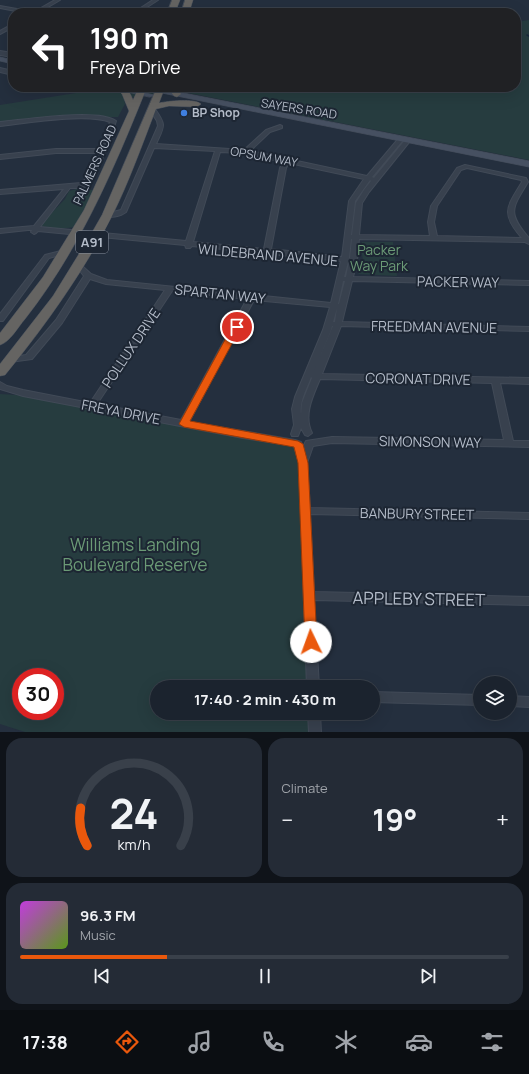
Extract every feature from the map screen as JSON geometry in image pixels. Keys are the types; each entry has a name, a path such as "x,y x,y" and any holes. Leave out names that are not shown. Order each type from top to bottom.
{"highway":[{"path":"124,92 133,111"},
{"name":"PALMERS ROAD","path":"0,341 34,299 76,234 93,202 141,92"},
{"path":"157,98 169,103 197,104"},
{"name":"A91","path":"0,372 39,324 96,236 107,215 157,98"}],"main road":[{"name":"SAYERS ROAD","path":"147,92 157,98 170,92"},
{"name":"SAYERS ROAD","path":"183,92 404,140 529,164"},
{"name":"SAYERS ROAD","path":"197,104 366,132"}],"street":[{"path":"44,8 58,0"},
{"path":"143,8 156,0"},
{"path":"107,215 121,213 124,211 152,146 161,124 157,98"},
{"path":"0,124 56,118 110,119 113,122 103,151 87,182 81,186 0,192"},
{"path":"245,152 269,128 280,128"},
{"path":"303,463 295,439 298,425 297,403 307,374 323,340 334,306 344,260 350,213 354,196 371,179 404,140"},
{"name":"OPSUM WAY","path":"152,146 245,152 371,179"},
{"path":"188,245 218,150"},
{"path":"0,157 64,151 103,151"},
{"path":"266,253 283,168 287,161"},
{"path":"434,238 431,222 434,206 458,169 463,166 522,178 525,181 526,187 510,208 509,215 511,221 528,241"},
{"path":"313,680 303,463 309,438 304,425 306,403 332,341 343,307 353,261 357,213 361,198 371,179"},
{"path":"35,230 68,187"},
{"path":"350,213 357,213"},
{"name":"WILDEBRAND AVENUE","path":"0,232 35,230 63,234 76,234 353,261"},
{"path":"347,237 528,241"},
{"path":"0,319 47,256 65,252"},
{"path":"10,360 26,359 32,354 59,321 88,276 78,265"},
{"name":"SPARTAN WAY","path":"88,276 106,282"},
{"name":"PACKER WAY","path":"340,278 528,286"},
{"name":"SPARTAN WAY","path":"83,285 106,282 343,307"},
{"name":"POLLUX DRIVE","path":"92,406 170,289"},
{"path":"184,424 252,297"},
{"name":"FREEDMAN AVENUE","path":"329,323 529,329"},
{"path":"323,340 332,341"},
{"name":"CORONAT DRIVE","path":"307,374 317,376 529,381"},
{"path":"495,380 509,444"},
{"name":"FREYA DRIVE","path":"0,385 4,388 23,393 184,424 266,438 295,439"},
{"name":"FREYA DRIVE","path":"0,392 23,393"},
{"path":"295,439 301,432 309,438"},
{"path":"295,439 309,438"},
{"name":"SIMONSON WAY","path":"309,438 332,440 529,444"},
{"name":"BANBURY STREET","path":"305,511 529,516"},
{"name":"APPLEBY STREET","path":"309,596 529,602"},
{"path":"380,697 473,700"},
{"path":"517,701 529,702"},
{"path":"314,720 315,732"}],"green space":[{"path":"529,20 529,160 183,92 521,92 521,21"},
{"path":"82,92 156,93 124,99 125,104 118,117 73,117 0,123 0,105"},
{"path":"77,189 94,190 75,227 60,229 41,226 42,223 65,199 69,191"},
{"name":"Packer Way Park","path":"362,242 393,242 397,276 358,274 364,266"},
{"name":"Williams Landing Boulevard Reserve","path":"0,394 16,395 244,438 291,444 294,447 299,462 307,680 150,680 150,720 308,720 309,732 25,732 0,724"}],"place":[{"name":"BP Shop","path":"184,113"}],"route":[{"path":"237,327 184,424 298,444 303,463 311,642"}]}
